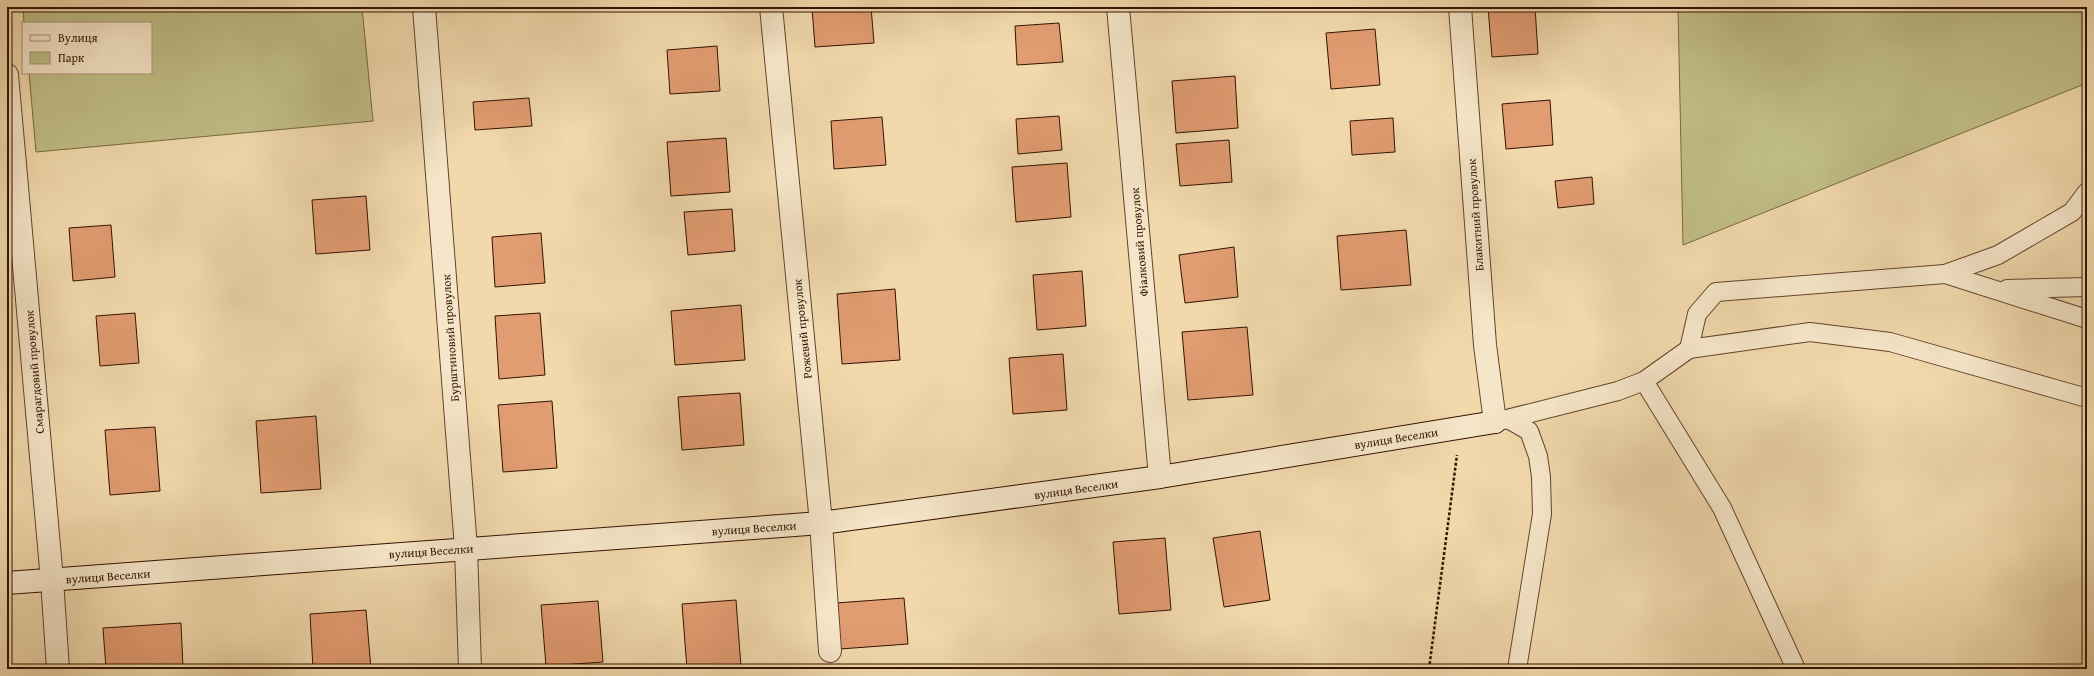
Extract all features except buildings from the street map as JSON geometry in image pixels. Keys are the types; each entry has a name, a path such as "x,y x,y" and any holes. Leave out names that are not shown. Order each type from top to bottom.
{"street":[{"name":"Бурштиновий провулок","path":"424,7 466,548 470,669"},
{"name":"Рожевий провулок","path":"771,7 821,523 830,651"},
{"name":"Фіалковий провулок","path":"1118,7 1160,477"},
{"name":"Блакитний провулок","path":"1460,7 1485,345 1502,420"},
{"name":"Смарагдовий провулок","path":"7,75 52,580 58,669"},
{"name":"вулиця Веселки","path":"7,583 821,523 1160,477 1502,420"}],"lane":[{"path":"1689,349 1697,314 1716,292 1945,274 2004,251 2072,212 2087,192"},
{"path":"1945,274 2087,319"},
{"path":"1993,289 2087,287"},
{"path":"1502,420 1618,391 1644,381 1689,349 1810,332 1890,342 2087,398"},
{"path":"1644,381 1722,508 1796,669"},
{"path":"1502,420 1529,431 1538,456 1541,477 1542,514 1517,669"}],"path":[{"path":"1429,669 1457,453 1453,429"}],"green space":[{"path":"23,7 362,7 373,121 36,152 29,74 152,74 152,22 24,22"},
{"path":"1678,7 2087,7 2087,83 1683,245"}]}
